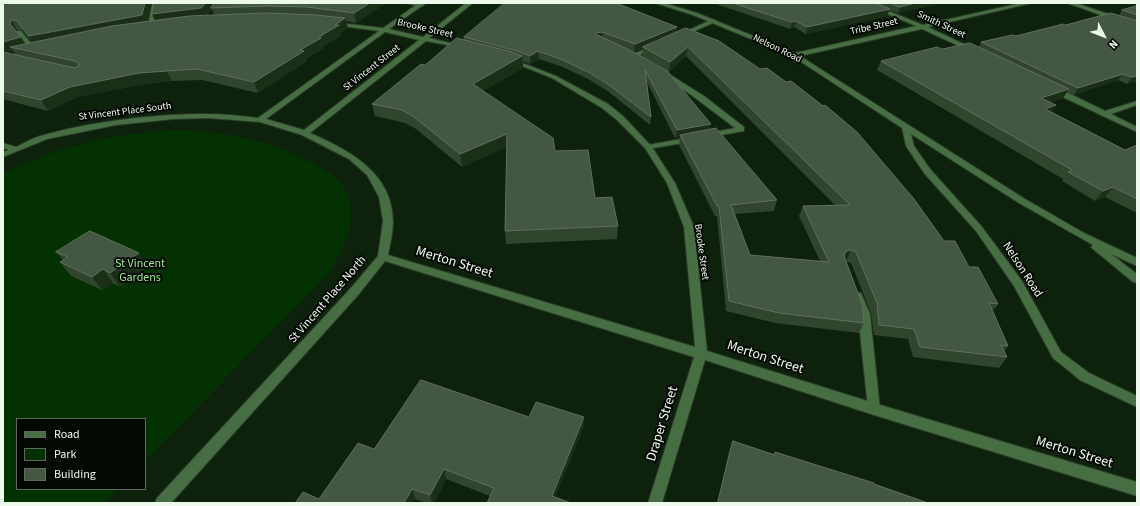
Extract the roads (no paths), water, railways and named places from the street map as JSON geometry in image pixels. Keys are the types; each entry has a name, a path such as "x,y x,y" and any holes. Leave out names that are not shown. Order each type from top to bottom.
{"street":[{"path":"151,27 155,3"},
{"path":"409,3 422,4"},
{"name":"St Vincent Street","path":"305,133 425,40 470,3"},
{"name":"Nelson Road","path":"658,3 746,34 794,55 1022,201 1082,235 1137,262"},
{"name":"Smith Street","path":"864,3 923,27 979,54"},
{"name":"Tribe Street","path":"794,55 1029,3"},
{"path":"1070,3 1137,26"},
{"name":"St Vincent Street","path":"260,120 422,4"},
{"name":"Brooke Street","path":"326,22 384,30 470,49"},
{"path":"675,38 713,22"},
{"path":"20,32 29,50 42,47"},
{"path":"641,59 630,54 661,44"},
{"name":"Brooke Street","path":"500,57 515,61 554,77 605,106 620,118 648,147 671,183 689,227 702,354"},
{"path":"648,147 740,129 682,84 652,66"},
{"path":"1048,87 1137,130"},
{"path":"1104,114 1137,103"},
{"name":"St Vincent Place South","path":"3,155 15,149 59,134 139,120 208,116 260,120 278,124"},
{"name":"St Vincent Place North","path":"162,503 355,291 383,257 388,221 384,197 371,174 352,157 327,142 278,124"},
{"name":"Nelson Road","path":"906,128 910,146 928,172 979,229 1018,284 1057,355 1086,379 1137,402"},
{"path":"3,145 15,149"},
{"name":"Nelson Road","path":"1082,235 1137,279"},
{"name":"Merton Street","path":"383,257 1137,489"},
{"path":"854,287 864,314 874,408"},
{"name":"Draper Street","path":"655,503 702,354"}],"park label":[{"name":"St Vincent Gardens","path":"140,271"}]}
